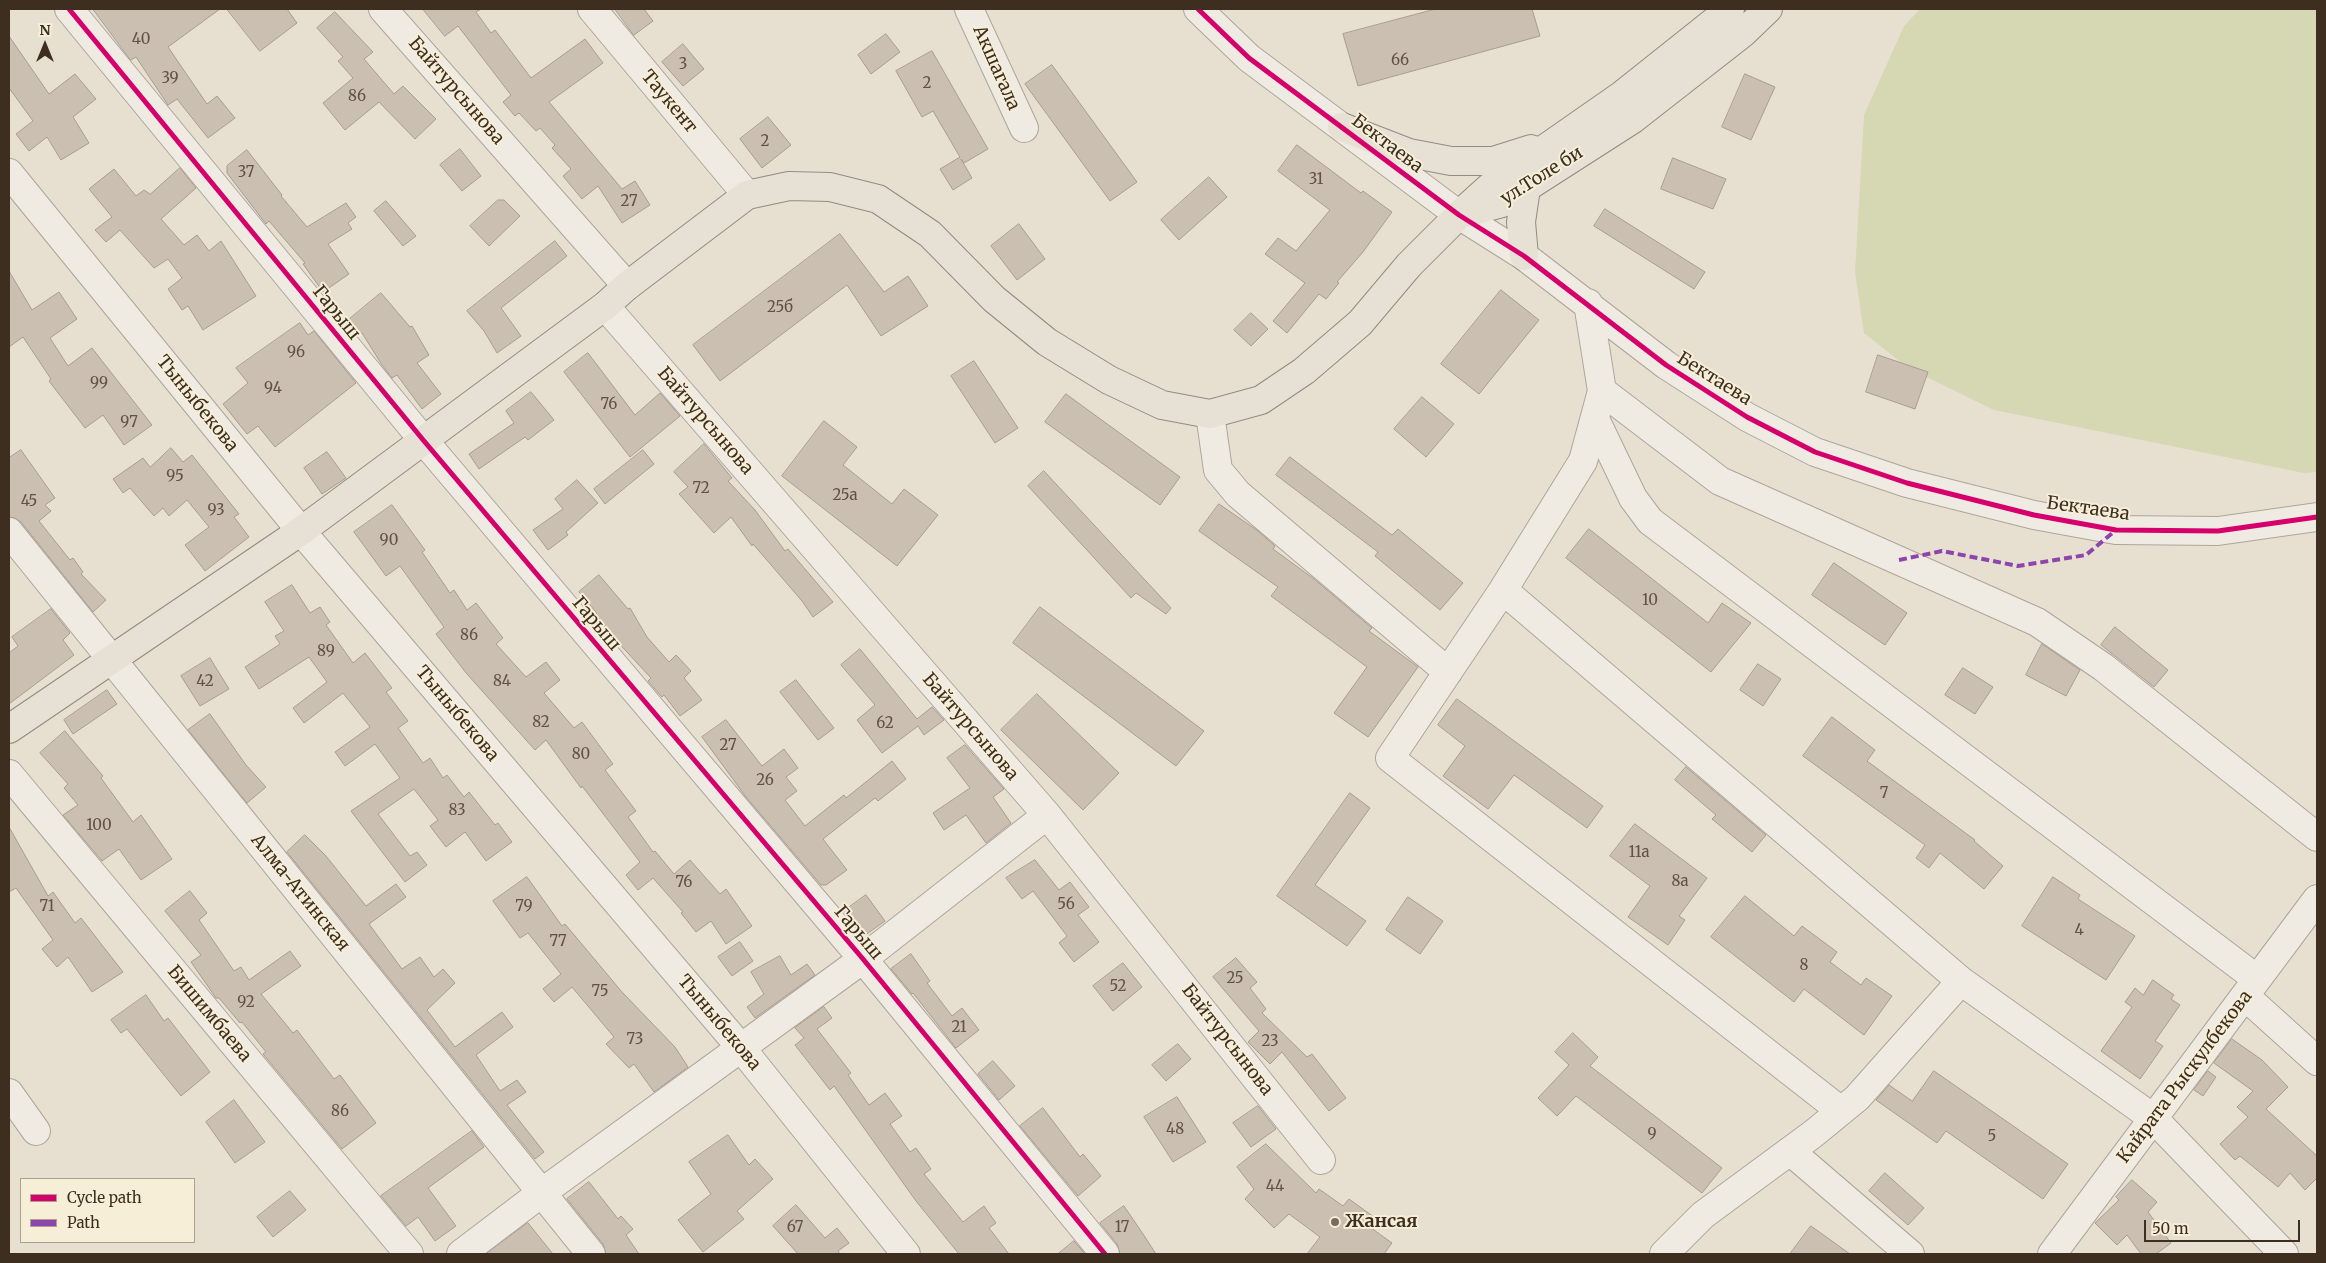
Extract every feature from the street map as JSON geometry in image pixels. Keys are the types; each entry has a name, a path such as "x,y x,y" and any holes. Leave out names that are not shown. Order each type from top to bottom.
{"main road":[{"name":"ул.Толе би","path":"1459,215 1490,187 1622,95 1730,9"},
{"name":"ул.Толе би","path":"1459,215 1502,203 1633,119 1743,33 1768,9"},
{"path":"1342,127 1409,153 1452,161 1494,161 1554,142"},
{"path":"9,729 300,531 424,442 605,306 627,286 746,195 788,186 830,187 878,199 930,234 994,299 1047,342 1109,380 1162,405 1210,414 1261,400 1304,371 1360,322 1409,265 1459,215"},
{"path":"1524,256 1521,222 1526,188"}],"street":[{"name":"Гарыш","path":"69,9 424,442 863,959 1105,1254"},
{"name":"Байтурсынова","path":"384,9 627,286"},
{"name":"Таукент","path":"592,9 746,195"},
{"name":"Акшагала","path":"969,9 1024,128"},
{"name":"Бектаева","path":"1198,9 1249,58 1459,215 1524,256 1588,303 1666,365 1747,416 1815,452 1908,483 2034,515 2116,530 2218,531 2317,517"},
{"name":"Тыныбекова","path":"9,173 300,531 742,1049 906,1254"},
{"path":"1588,303 1602,391 1596,421 1583,461 1503,590 1390,758 1841,1111"},
{"name":"Байтурсынова","path":"605,306 1047,815 1322,1160"},
{"path":"1602,391 1720,481 2038,622 2103,667 2317,837"},
{"path":"1210,414 1218,470 1238,494 1448,672"},
{"path":"1596,421 1633,498 1650,521 2251,987 2317,1061"},
{"name":"Алма-Атинская","path":"9,532 112,658 540,1194 591,1254"},
{"path":"1503,590 1961,981 2153,1118 2284,1254"},
{"name":"Бишимбаева","path":"9,774 409,1254"},
{"path":"462,1254 540,1194 742,1049 863,959 1047,815"},
{"name":"Кайрата Рыскулбекова","path":"2052,1254 2317,899"},
{"path":"1664,1254 1704,1215 1857,1098 1961,981"},
{"path":"9,1093 36,1131"},
{"path":"1790,1151 1910,1254"}],"green space":[{"path":"1920,9 2317,9 2317,472 2304,473 1994,410 1908,368 1864,333 1855,272 1864,115 1904,26"}],"building":[{"path":"93,9 220,9 168,47 207,104 217,96 235,118 208,138 177,99 168,105 136,57 131,60"},
{"path":"227,9 287,9 297,23 260,51"},
{"path":"423,9 481,9 476,12 491,33 495,30 531,78 585,39 603,63 549,102 622,189 635,181 650,205 622,223 598,186 582,199 563,176 571,169 552,148 555,145 540,128 536,131 519,113 515,116 503,102 511,95 458,26 445,36"},
{"path":"615,9 644,9 653,21 634,35"},
{"path":"1436,9 1532,9 1540,36 1358,86 1343,34"},
{"path":"335,12 373,52 364,59 394,94 403,86 436,119 415,139 379,102 345,130 323,103 353,78 338,61 343,57 317,28"},
{"path":"886,34 900,52 871,74 858,55"},
{"path":"9,36 49,94 75,74 96,99 73,117 89,143 61,160 47,137 29,151 16,134 33,121 9,88"},
{"path":"683,44 704,69 683,86 662,62"},
{"path":"932,51 988,149 964,163 961,159 972,178 953,190 940,169 960,157 933,111 922,117 896,71"},
{"path":"1052,65 1137,182 1110,201 1025,84"},
{"path":"1745,74 1775,87 1751,140 1722,127"},
{"path":"768,117 791,145 762,168 740,139"},
{"path":"1297,145 1361,193 1363,191 1392,212 1363,252 1337,282 1339,283 1326,299 1319,294 1287,333 1273,321 1305,283 1265,254 1278,238 1296,251 1330,210 1278,171"},
{"path":"460,149 481,176 462,191 440,165"},
{"path":"247,150 307,227 346,203 356,217 348,223 352,229 328,244 349,274 323,292 303,264 305,263 269,221 266,224 227,173 227,166"},
{"path":"1673,158 1726,179 1713,209 1661,189"},
{"path":"180,168 196,188 161,219 184,245 197,235 209,251 221,241 256,296 203,330 188,306 182,310 168,289 182,278 168,259 154,268 120,230 106,242 95,230 112,217 89,189 114,169 136,196 144,190 150,194"},
{"path":"1209,177 1227,197 1179,240 1161,220"},
{"path":"498,200 504,200 520,216 489,246 470,226"},
{"path":"386,201 416,236 403,246 374,211"},
{"path":"1605,209 1705,272 1694,289 1594,226"},
{"path":"1019,224 1045,259 1017,280 991,246"},
{"path":"840,234 884,292 908,276 928,306 881,336 847,285 720,381 693,345"},
{"path":"555,241 567,256 501,308 521,336 497,353 484,331 467,311"},
{"path":"9,271 32,310 59,292 77,319 50,338 68,366 92,348 152,425 124,445 103,415 85,428 49,381 51,379 23,337 9,347"},
{"path":"1501,290 1539,320 1479,394 1441,364"},
{"path":"381,293 410,327 412,326 429,355 417,363 441,394 422,409 397,375 392,378 362,333 358,336 346,322"},
{"path":"1251,313 1268,329 1251,346 1234,330"},
{"path":"300,323 308,335 314,331 356,383 275,447 258,426 247,434 223,404 248,383 236,368"},
{"path":"588,353 635,415 660,393 680,416 630,457 564,372"},
{"path":"1878,355 1928,372 1915,409 1866,392"},
{"path":"974,361 1018,428 995,443 951,376"},
{"path":"531,392 554,420 528,440 525,437 479,469 469,454 514,423 506,411"},
{"path":"1066,394 1180,477 1160,505 1045,422"},
{"path":"1422,397 1454,424 1426,457 1394,429"},
{"path":"824,421 857,447 843,465 892,504 904,489 938,515 897,566 782,476"},
{"path":"704,444 732,478 728,481 755,510 785,551 788,549 833,602 813,617 802,601 753,544 752,546 731,517 714,533 679,494 688,487 674,472"},
{"path":"171,448 183,462 192,455 239,514 234,517 249,537 205,571 185,545 209,527 187,500 169,516 163,508 154,516 130,488 123,493 113,479 143,458 150,467"},
{"path":"21,450 55,498 45,505 51,511 39,521 70,560 73,558 83,572 81,574 106,600 93,612 21,522 9,517 9,458"},
{"path":"643,450 654,464 605,504 594,489"},
{"path":"327,452 346,478 322,494 304,468"},
{"path":"1290,457 1392,535 1398,529 1463,583 1440,610 1375,556 1378,552 1276,475"},
{"path":"1044,471 1171,608 1166,614 1136,593 1131,598 1028,486"},
{"path":"577,480 598,503 566,532 568,535 548,550 533,530 563,509 555,499"},
{"path":"1219,504 1258,531 1275,546 1273,549 1314,579 1372,628 1369,631 1418,667 1368,737 1334,713 1367,667 1271,596 1278,587 1199,531"},
{"path":"392,505 425,550 422,552 450,593 454,590 467,610 476,603 503,638 496,644 526,677 546,662 560,680 544,693 574,728 582,722 613,764 605,770 636,811 628,817 653,852 655,851 674,874 690,860 720,894 726,889 752,926 726,944 711,921 696,932 681,913 683,912 653,878 638,890 626,875 640,862 582,786 581,788 546,740 535,750 467,674 436,634 444,627 400,566 386,576 354,532"},
{"path":"1589,529 1708,623 1722,603 1751,623 1711,672 1566,558"},
{"path":"1834,563 1907,613 1885,645 1812,595"},
{"path":"599,575 628,609 630,608 647,637 669,662 676,655 691,671 684,678 702,700 680,716 664,695 662,697 648,681 651,678 614,638 612,639 595,611 579,592"},
{"path":"292,585 310,613 320,607 330,622 326,625 353,663 365,653 392,688 386,692 408,721 398,728 423,763 430,758 443,778 447,775 464,797 469,792 495,825 498,823 512,842 486,861 465,832 446,847 430,826 438,820 414,789 378,814 410,856 417,852 427,865 405,882 351,811 400,778 375,744 345,766 335,752 370,727 343,693 304,723 293,708 327,682 309,657 259,689 245,667 280,644 275,636 284,631 265,602"},
{"path":"1040,607 1204,731 1176,766 1013,643"},
{"path":"51,609 70,633 63,640 74,655 9,704 9,653 18,646 12,637"},
{"path":"2115,627 2168,670 2154,687 2101,645"},
{"path":"2042,644 2080,670 2066,696 2026,675"},
{"path":"860,649 917,719 932,707 944,720 924,735 918,726 882,753 857,720 875,705 841,665"},
{"path":"210,658 229,689 200,706 181,676"},
{"path":"1758,664 1781,679 1763,706 1740,690"},
{"path":"1963,668 1993,687 1975,714 1945,695"},
{"path":"796,680 834,728 818,740 780,692"},
{"path":"107,690 117,704 73,734 64,720"},
{"path":"1037,694 1119,773 1083,810 1001,730"},
{"path":"1457,699 1603,806 1587,828 1514,775 1488,809 1443,776 1465,746 1438,725"},
{"path":"210,714 246,765 266,787 247,803 188,730"},
{"path":"1832,717 1875,750 1867,761 1975,840 2003,866 1984,889 1940,853 1929,868 1916,858 1925,845 1803,756"},
{"path":"726,720 762,766 784,749 798,768 786,777 797,791 785,800 805,826 844,795 846,798 892,761 906,779 878,801 875,798 823,839 847,870 826,885 821,885 746,797 702,737"},
{"path":"65,731 103,776 101,778 133,822 141,815 172,859 141,880 119,849 102,861 63,815 78,805 64,788 68,784 40,753"},
{"path":"965,745 1004,789 993,797 1011,823 986,843 966,815 944,830 933,813 970,788 947,758"},
{"path":"1686,767 1766,835 1752,852 1712,819 1716,815 1675,780"},
{"path":"1350,793 1370,808 1315,885 1366,921 1347,946 1277,896"},
{"path":"1635,824 1707,878 1679,916 1685,920 1668,945 1628,917 1650,886 1610,856"},
{"path":"9,827 48,896 53,892 75,923 81,918 123,972 92,992 68,957 57,967 42,949 53,940 16,888 9,892"},
{"path":"305,835 326,856 366,906 396,884 406,897 369,924 402,969 420,957 434,977 443,969 455,983 427,1010 455,1047 502,1012 513,1027 476,1055 500,1091 517,1080 526,1092 507,1105 544,1152 535,1159 287,852"},
{"path":"1035,860 1059,890 1070,882 1089,907 1078,915 1099,942 1074,962 1059,943 1067,936 1033,891 1022,899 1006,878"},
{"path":"527,877 562,926 565,924 622,992 675,1047 688,1067 654,1092 634,1064 629,1068 606,1044 614,1037 572,987 554,1002 543,989 561,974 528,933 520,938 493,901"},
{"path":"2053,877 2080,895 2078,899 2135,936 2106,980 2022,926"},
{"path":"190,891 207,913 199,920 234,971 241,967 249,980 290,951 301,966 261,994 293,1033 297,1030 334,1079 340,1075 376,1123 342,1149 263,1054 266,1052 242,1022 240,1023 219,998 216,998 191,962 201,955 165,911"},
{"path":"866,895 885,921 864,936 844,911"},
{"path":"1745,896 1794,936 1802,926 1837,952 1830,962 1861,985 1866,978 1892,996 1864,1035 1804,989 1794,1002 1711,937"},
{"path":"1408,897 1443,921 1420,954 1386,930"},
{"path":"740,942 753,961 732,976 718,957"},
{"path":"911,954 930,981 927,983 952,1016 962,1008 979,1030 956,1048 913,993 891,969"},
{"path":"780,956 791,975 807,964 815,975 755,1018 747,1007 764,994 751,972"},
{"path":"1236,958 1257,982 1250,988 1266,1009 1262,1013 1307,1057 1312,1054 1346,1098 1329,1111 1282,1052 1270,1064 1248,1042 1259,1031 1213,977"},
{"path":"1123,963 1142,987 1113,1011 1093,986"},
{"path":"2153,980 2174,995 2171,999 2180,1005 2155,1041 2163,1046 2140,1079 2101,1051 2132,1007 2125,1002 2135,988 2143,995"},
{"path":"146,995 164,1021 168,1018 210,1072 181,1096 127,1029 121,1033 111,1020"},
{"path":"824,1007 832,1018 817,1029 851,1073 848,1075 869,1105 885,1093 902,1116 890,1124 910,1152 916,1148 931,1169 924,1174 963,1222 984,1206 996,1223 989,1228 1009,1254 959,1254 916,1201 834,1086 830,1090 795,1045 804,1038 795,1028"},
{"path":"1573,1033 1598,1057 1590,1066 1722,1168 1702,1193 1576,1096 1557,1116 1538,1098 1569,1065 1555,1052"},
{"path":"2232,1039 2262,1060 2288,1087 2266,1109 2317,1156 2317,1178 2305,1190 2290,1173 2278,1187 2240,1156 2235,1160 2220,1144 2248,1117 2237,1107 2253,1091 2214,1063"},
{"path":"1178,1044 1191,1059 1166,1081 1152,1065"},
{"path":"993,1061 1015,1086 999,1100 978,1074"},
{"path":"1934,1071 2068,1164 2043,1199 1946,1131 1937,1143 1876,1100 1889,1085 1912,1101"},
{"path":"2208,1071 2216,1077 2203,1096 2194,1090"},
{"path":"1177,1097 1206,1142 1173,1162 1144,1117"},
{"path":"234,1100 265,1142 235,1163 206,1122"},
{"path":"1258,1106 1276,1129 1251,1147 1233,1123"},
{"path":"1043,1108 1080,1157 1083,1154 1101,1176 1078,1196 1020,1126"},
{"path":"472,1131 484,1147 428,1188 456,1226 435,1241 418,1217 406,1226 381,1196"},
{"path":"728,1135 749,1165 755,1159 773,1179 737,1211 744,1219 703,1252 678,1220 711,1194 689,1162"},
{"path":"1266,1144 1316,1193 1319,1189 1343,1206 1349,1199 1374,1217 1367,1225 1392,1243 1384,1254 1307,1254 1320,1237 1289,1214 1274,1228 1245,1199 1254,1189 1237,1167"},
{"path":"1885,1173 1924,1208 1908,1225 1869,1191"},
{"path":"2132,1180 2157,1202 2148,1212 2171,1243 2156,1254 2141,1254 2127,1235 2117,1245 2095,1223 2119,1200 2116,1197"},
{"path":"589,1182 618,1219 621,1216 633,1229 626,1235 639,1254 606,1254 603,1244 567,1199"},
{"path":"290,1191 306,1210 273,1237 257,1217"},
{"path":"796,1205 825,1238 837,1228 849,1243 838,1251 840,1254 798,1254 773,1226"},
{"path":"1124,1206 1156,1254 1120,1254 1117,1244 1100,1223"},
{"path":"528,1223 553,1254 486,1254"},
{"path":"1811,1226 1850,1254 1790,1254"},
{"path":"1074,1241 1085,1254 1058,1254"}],"marked path":[{"path":"1899,560 1942,551 2018,566 2086,555 2116,530"}],"cycle path":[{"path":"69,9 424,441 863,959 1105,1254"},
{"path":"1198,9 1249,58 1459,215 1524,256 1666,365 1747,417 1815,452 1907,483 2034,515 2116,530 2218,531 2317,517"}],"place":[{"name":"Жансая","path":"1335,1222"}]}
